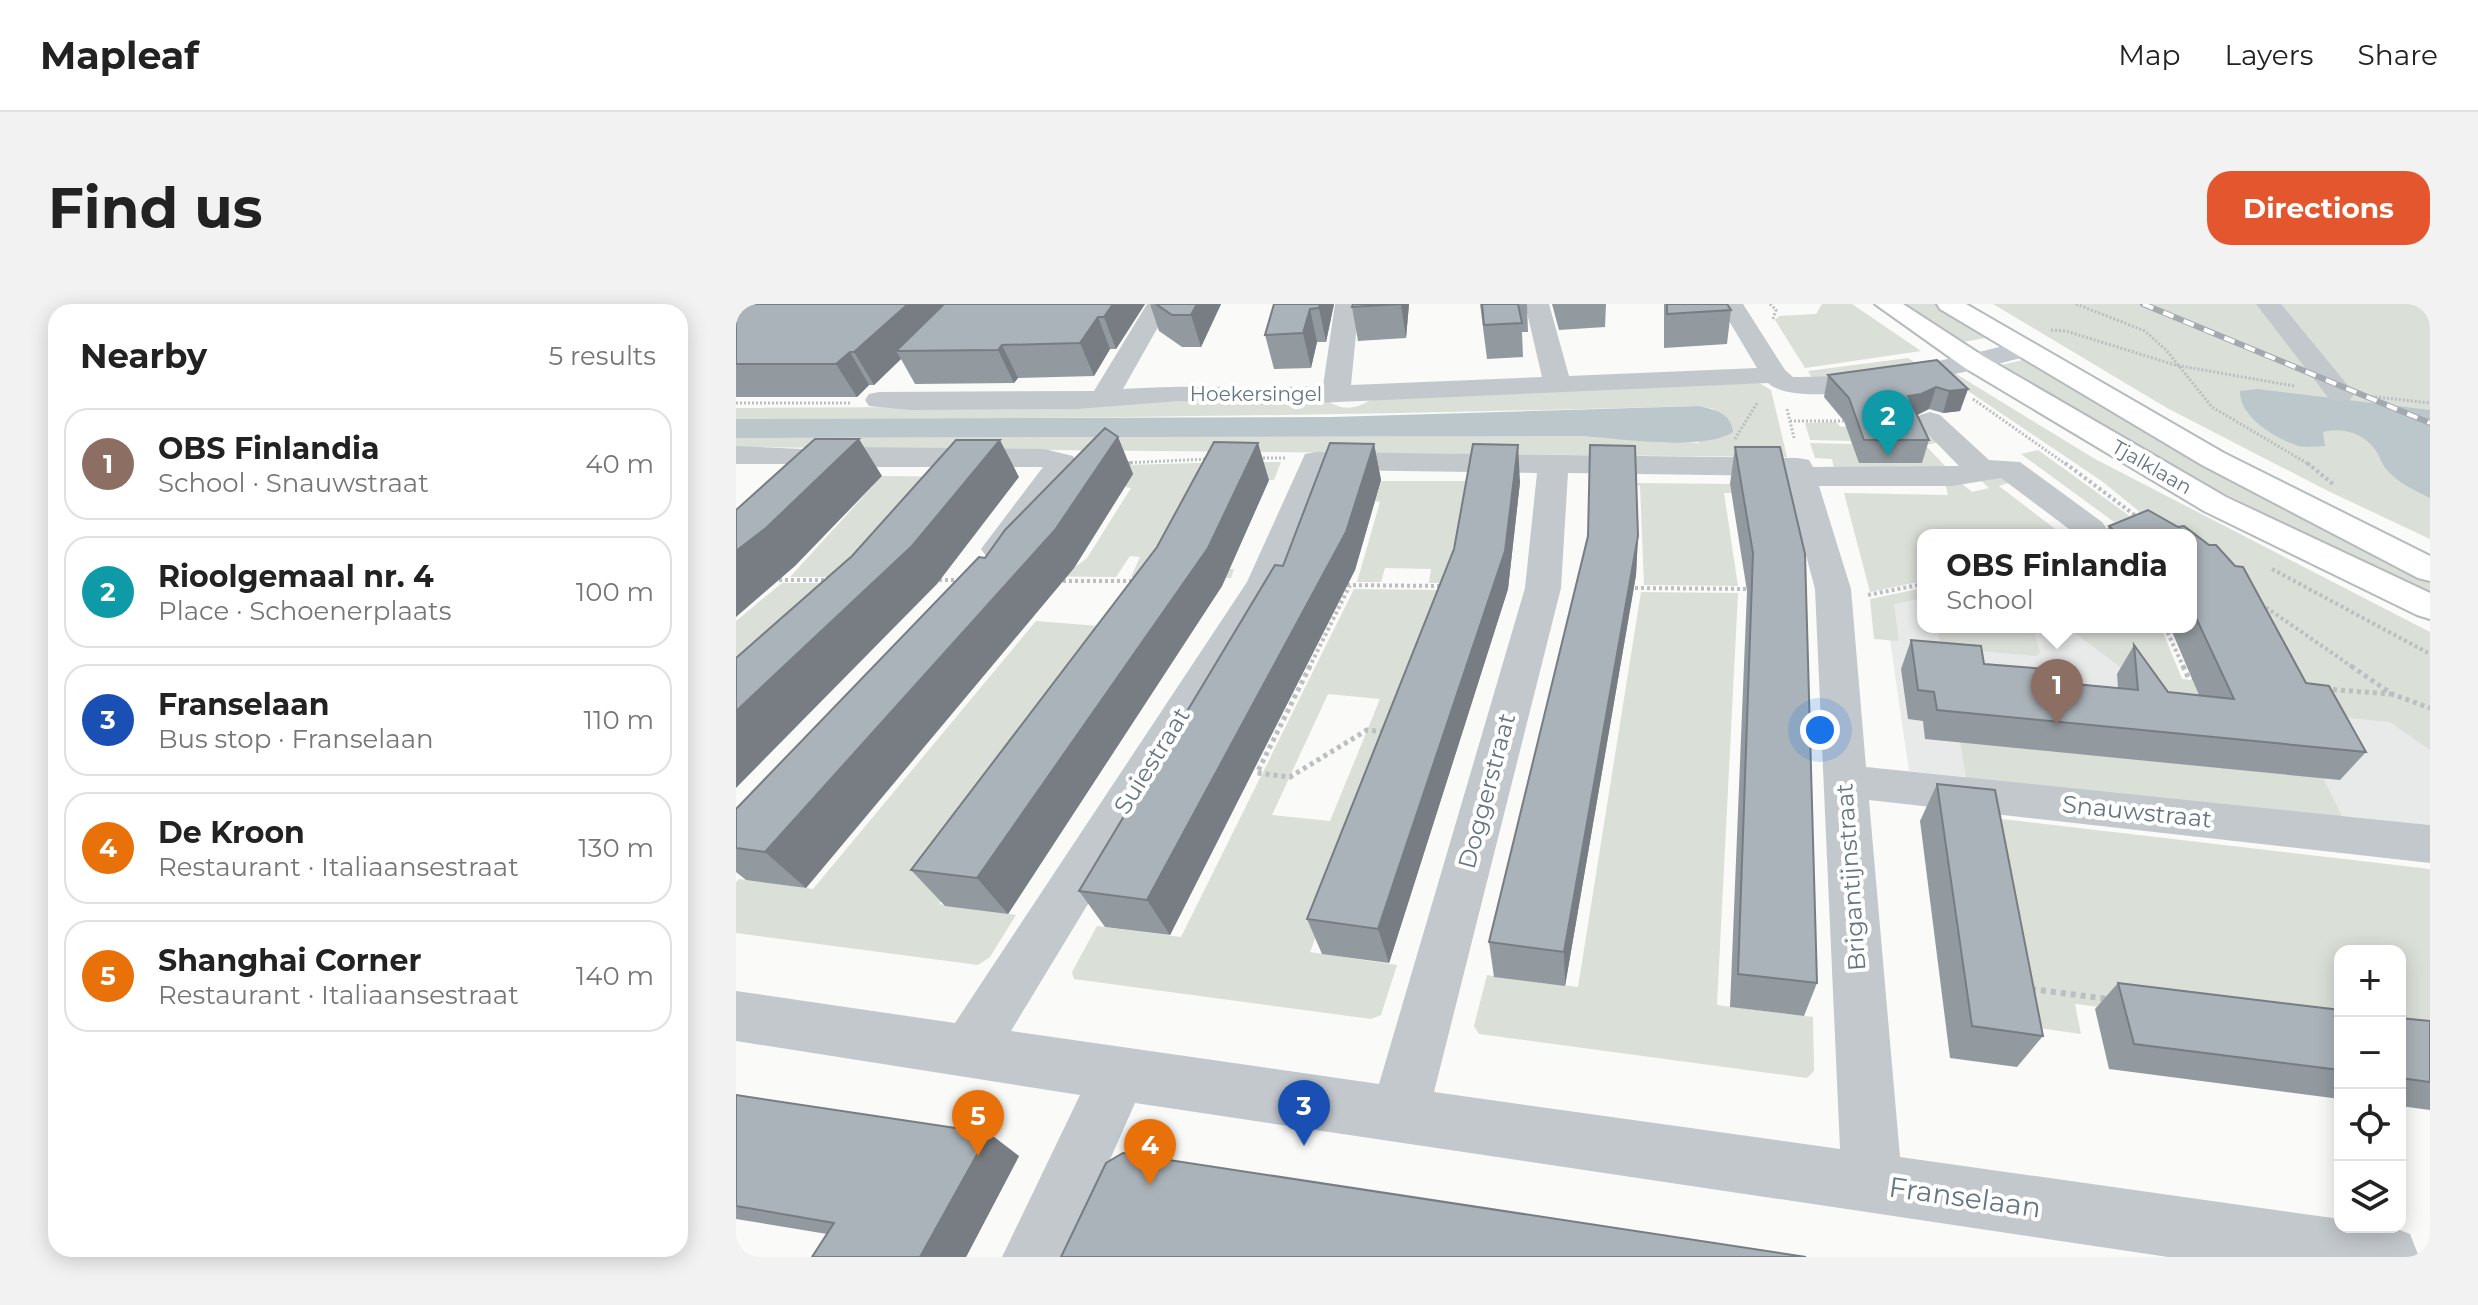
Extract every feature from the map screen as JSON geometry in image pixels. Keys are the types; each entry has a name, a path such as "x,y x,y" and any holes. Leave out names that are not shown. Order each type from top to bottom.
{"main road":[{"name":"Tjalklaan","path":"1887,304 1974,362 2215,504 2430,607"},
{"name":"Tjalklaan","path":"1949,304 2034,339 2213,459 2430,570"}],"street":[{"path":"1103,399 1159,304"},
{"path":"1336,394 1347,304"},
{"path":"1537,304 1557,384"},
{"path":"1731,304 1780,380 1815,386 1933,371 1974,362 2034,339"},
{"path":"2268,304 2340,394"},
{"path":"879,400 900,378"},
{"name":"Hoekersingel","path":"879,400 1103,399 1178,393 1268,397 1557,384 1780,380"},
{"path":"1930,421 1982,471"},
{"path":"736,455 792,455"},
{"path":"736,533 809,466 826,458 1044,458 1062,463 976,580"},
{"path":"1316,461 1719,464 1800,471 1952,477 2009,469 2090,529"},
{"name":"Suiestraat","path":"969,1050 1265,582 1316,461"},
{"name":"Doggerstraat","path":"1399,1116 1543,588 1553,463"},
{"name":"Brigantijnstraat","path":"1800,471 1833,589 1872,1184"},
{"name":"Snauwstraat","path":"1845,781 2430,844"},
{"name":"Franselaan","path":"736,1016 1399,1116 2387,1257"},
{"path":"1034,1257 1121,1072"}],"path":[{"path":"2076,304 2145,331 2200,396 2224,416 2295,453 2317,467 2334,485"},
{"path":"2034,339 2066,331 2175,365 2340,394 2430,403"},
{"path":"1933,371 2091,481 2149,526"},
{"path":"1780,380 1800,471"},
{"path":"1719,464 1780,380"},
{"path":"736,403 861,403 879,400"},
{"path":"1790,421 1852,421"},
{"path":"1062,463 1141,463 1214,458"},
{"path":"1245,458 1308,458 1316,461"},
{"path":"2271,569 2430,654"},
{"path":"1350,585 1257,773 1290,777 1367,730 1398,734"},
{"path":"1833,589 1868,595 1917,585"},
{"path":"2252,598 2392,694 2430,708"},
{"path":"2168,633 2188,677 2202,679"},
{"path":"2319,688 2392,694"},
{"path":"2026,989 2120,1000"}],"shaded area":[{"path":"1822,304 1852,304 1921,351 1805,368 1775,320 1779,316 1816,314"},
{"path":"1899,304 1935,304 1990,337 1958,343"},
{"path":"1993,304 2430,304 2430,539 2328,491 2167,408"},
{"path":"1908,358 1923,368 1814,381 1808,371"},
{"path":"2027,359 2430,579 2430,594 2171,468 1997,366"},
{"path":"1953,372 2095,459 2430,632 2430,750 2390,722 2164,700 2075,633 2163,633 2182,679 2283,690 2197,545 2197,529 2161,529 2103,482 1943,374"},
{"path":"1759,383 1771,390 1787,457 736,447 736,438 1580,436 1699,443 1714,409 1699,406 1218,416 736,419 736,408 1090,406 1145,401 1325,400 1350,408 1375,398"},
{"path":"2257,389 2430,410 2430,498 2392,475 2374,448 2351,432 2323,432 2325,446 2305,447 2290,443 2260,426 2246,410 2240,391"},
{"path":"1699,406 1726,416 1733,432 1719,438 1681,443 1580,436 736,438 736,419 1332,417"},
{"path":"1836,422 1841,427 1870,423 1925,425 1941,442 1925,445 1948,469 1834,469 1832,459 1815,458 1810,443 1851,444 1851,441 1810,440 1805,423"},
{"path":"2038,450 2131,517 2114,522 2021,454"},
{"path":"1281,462 1274,480 1226,479 1194,569 1234,569 1231,578 1131,577 1140,557 1130,556 1116,577 1013,576 1074,568 1087,558 1131,488 1125,487 1130,478 1091,466"},
{"path":"1998,474 2014,481 1999,486 2055,529 1917,529 1917,582 1870,592 1844,493 1948,495 1945,483 1960,482 1972,492 1989,488 1978,478"},
{"path":"882,476 970,477 886,577 790,577"},
{"path":"1381,481 1477,481 1453,583 1429,583 1431,569 1385,568 1381,582 1357,582 1380,502 1375,501"},
{"path":"1633,483 1730,484 1731,493 1724,493 1738,586 1644,585 1640,486"},
{"path":"782,583 882,583 736,723 736,621"},
{"path":"1354,589 1449,590 1310,952 1397,965 1381,1015 1371,1019 1074,979 1072,972 1097,926 1181,937","holes":["1328,694 1380,699 1330,821 1272,815"]},
{"path":"1917,589 1917,599 1894,604 1899,641 1874,639 1870,599"},
{"path":"1641,592 1738,593 1717,1005 1813,1017 1814,1071 1807,1078 1479,1034 1474,1026 1487,975 1578,987"},
{"path":"1917,598 1917,633 2127,633 2175,680 2408,716 2430,748 2430,825 1909,771 1885,606"},
{"path":"1036,621 1136,629 939,904 1016,915 990,957 978,965 736,933 736,882 739,879 813,889"},
{"path":"1938,633 2035,633 2040,653 2036,656 1946,648 1941,644"},
{"path":"1960,742 2323,778 2347,826 1968,787"},
{"path":"1976,816 2430,869 2430,1046 2406,1044 2406,945 2334,945 2334,1035 2075,1004 2081,1034 2012,1024"}],"building":[{"path":"744,304 908,304 836,364 736,364 736,309"},
{"path":"944,304 1113,304 1104,317 1098,317 1080,343 1002,345 998,350 896,351"},
{"path":"1156,304 1197,304 1191,315 1172,315"},
{"path":"1274,304 1320,304 1319,308 1310,309 1303,333 1265,335"},
{"path":"1353,304 1401,304 1352,307"},
{"path":"1482,304 1518,304 1522,323 1484,325"},
{"path":"1667,304 1727,304 1731,310 1667,314"},
{"path":"1937,360 1968,389 1949,391 1936,387 1908,396 1929,440 1864,440 1849,398 1828,375"},
{"path":"1105,428 1118,437 1055,530 765,852 736,848 736,809 979,557 985,558 1005,530"},
{"path":"815,439 859,439 766,528 736,551 736,510"},
{"path":"956,440 1000,440 912,546 736,711 736,658 852,556"},
{"path":"1214,442 1258,443 1208,548 977,878 911,870 1157,547"},
{"path":"1330,443 1374,444 1346,532 1147,900 1079,891 1275,565 1283,566"},
{"path":"1473,444 1518,445 1505,551 1378,929 1307,919 1454,549"},
{"path":"1590,445 1635,446 1638,536 1564,952 1489,942 1588,536"},
{"path":"1735,447 1780,447 1805,554 1817,983 1738,974 1753,553"},
{"path":"2148,510 2178,527 2188,529 2112,529 2109,526"},
{"path":"2197,536 2209,545 2216,545 2235,566 2243,567 2306,683 2329,686 2366,752 1937,710 1934,692 1918,690 1911,640 1981,646 1984,664 2045,669 2053,682 2138,690 2134,645 2168,692 2234,699 2197,620"},
{"path":"1937,784 1995,790 2043,1036 1972,1026"},
{"path":"2118,983 2334,1009 2334,1069 2134,1044"},
{"path":"2406,1019 2430,1021 2430,1082 2406,1079"},
{"path":"736,1095 989,1133 920,1257 812,1257 834,1223 736,1206"},
{"path":"1123,1153 1806,1257 1061,1257 1106,1163"}],"railway":[{"path":"2143,304 2430,423"}],"place":[{"name":"Rioolgemaal nr. 4","path":"1888,456"},
{"name":"OBS Finlandia","path":"2057,725"},
{"name":"Franselaan","path":"1304,1146"},
{"name":"Shanghai Corner","path":"978,1156"},
{"name":"De Kroon","path":"1150,1185"}]}
